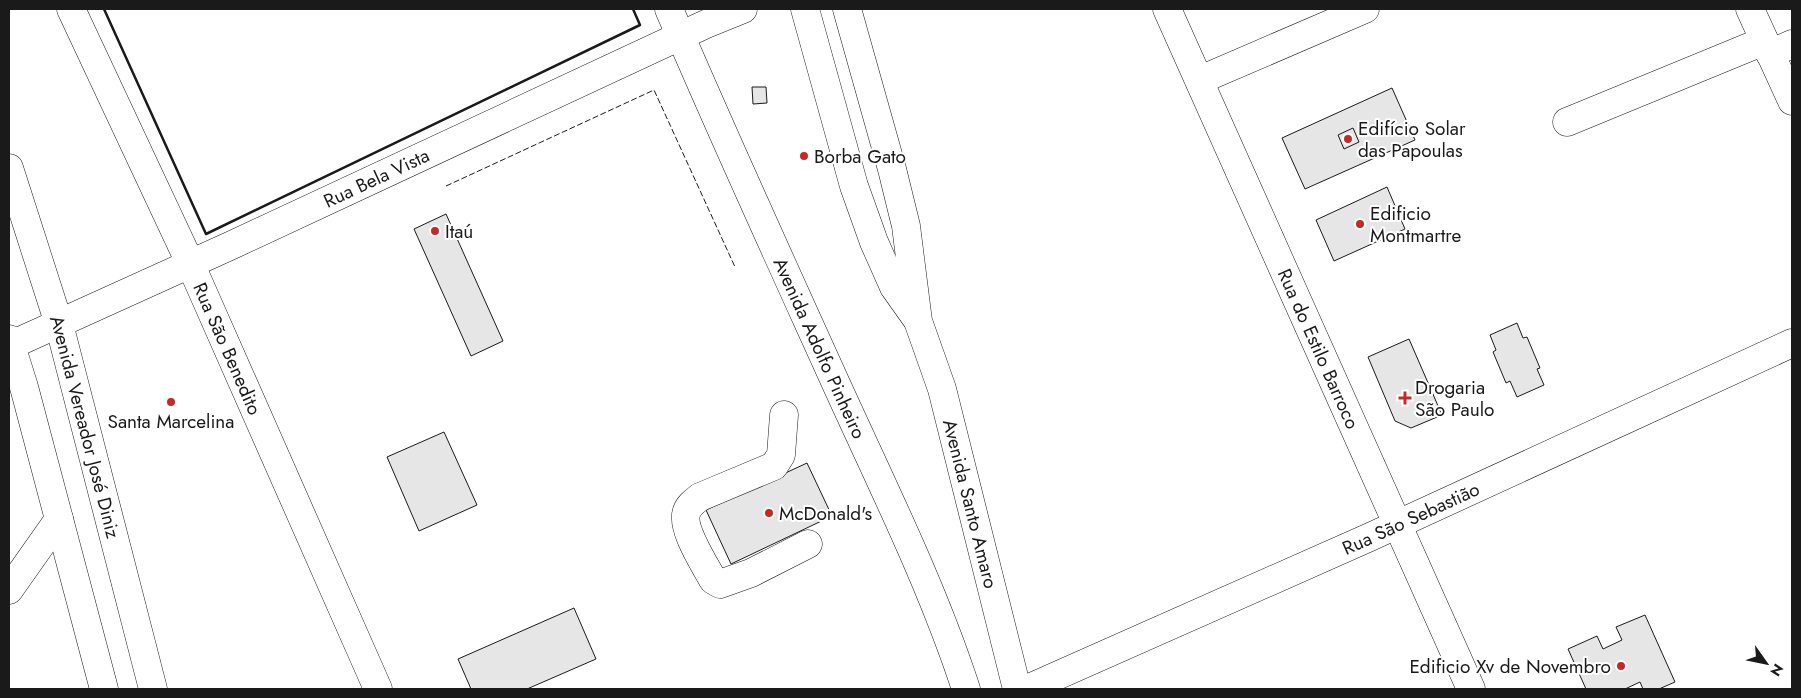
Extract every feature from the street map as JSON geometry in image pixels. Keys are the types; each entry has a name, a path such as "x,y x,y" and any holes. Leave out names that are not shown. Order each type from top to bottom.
{"street":[{"name":"Rua São Benedito","path":"71,9 190,263 378,689"},
{"name":"Avenida Adolfo Pinheiro","path":"669,9 838,388 901,524 949,639 966,689"},
{"name":"Rua Bela Vista","path":"10,343 59,324 681,36 744,9"},
{"name":"Avenida Santo Amaro","path":"806,9 854,186 874,242 894,287 918,321"},
{"name":"Avenida Santo Amaro","path":"848,9 906,226 918,321 942,389 1018,689"},
{"name":"Rua do Estilo Barroco","path":"1167,9 1471,689"},
{"path":"1200,80 1365,9"},
{"path":"1750,9 1776,46 1792,101"},
{"path":"1568,122 1776,46"},
{"name":"Avenida Vereador José Diniz","path":"9,168 59,324 153,689"},
{"path":"10,343 24,387 104,689"},
{"name":"Rua São Sebastião","path":"1027,689 1397,525 1792,343"},
{"path":"784,415 781,455 774,466 700,497 690,505 686,512 688,532 713,580 720,584 752,573 808,544"},
{"path":"9,590 58,519"}],"building":[{"path":"752,87 766,87 767,103 753,104"},
{"name":"Edifício Solar das Papoulas","path":"1392,88 1415,140 1305,189 1282,138"},
{"path":"1353,128 1359,142 1344,149 1338,135"},
{"name":"Edificio Montmartre","path":"1387,187 1405,229 1334,261 1316,220"},
{"path":"446,214 503,341 471,356 414,229"},
{"path":"1517,323 1523,338 1527,337 1540,368 1537,369 1544,385 1517,397 1510,381 1506,383 1493,352 1496,350 1490,335"},
{"path":"1409,339 1442,415 1411,428 1395,421 1368,357"},
{"path":"444,432 477,505 419,531 387,457"},
{"name":"McDonald's","path":"807,463 832,516 731,564 706,510"},
{"path":"574,608 596,659 527,689 471,689 458,659"},
{"name":"Edificio Xv de Novembro","path":"1645,615 1675,682 1659,689 1643,689 1640,682 1625,689 1586,689 1568,649 1597,636 1603,649 1622,640 1616,627"}],"fence":[{"path":"446,186 654,90 735,267"}],"wall":[{"path":"104,9 206,234 640,25 633,9"}],"place":[{"name":"Edifício Solar das Papoulas","path":"1348,139"},
{"name":"Borba Gato","path":"804,156"},
{"name":"Edificio Montmartre","path":"1360,224"},
{"name":"Itaú","path":"435,231"},
{"name":"Drogaria São Paulo","path":"1405,398"},
{"name":"Santa Marcelina","path":"171,402"},
{"name":"McDonald's","path":"769,513"},
{"name":"Edificio Xv de Novembro","path":"1621,666"}]}
